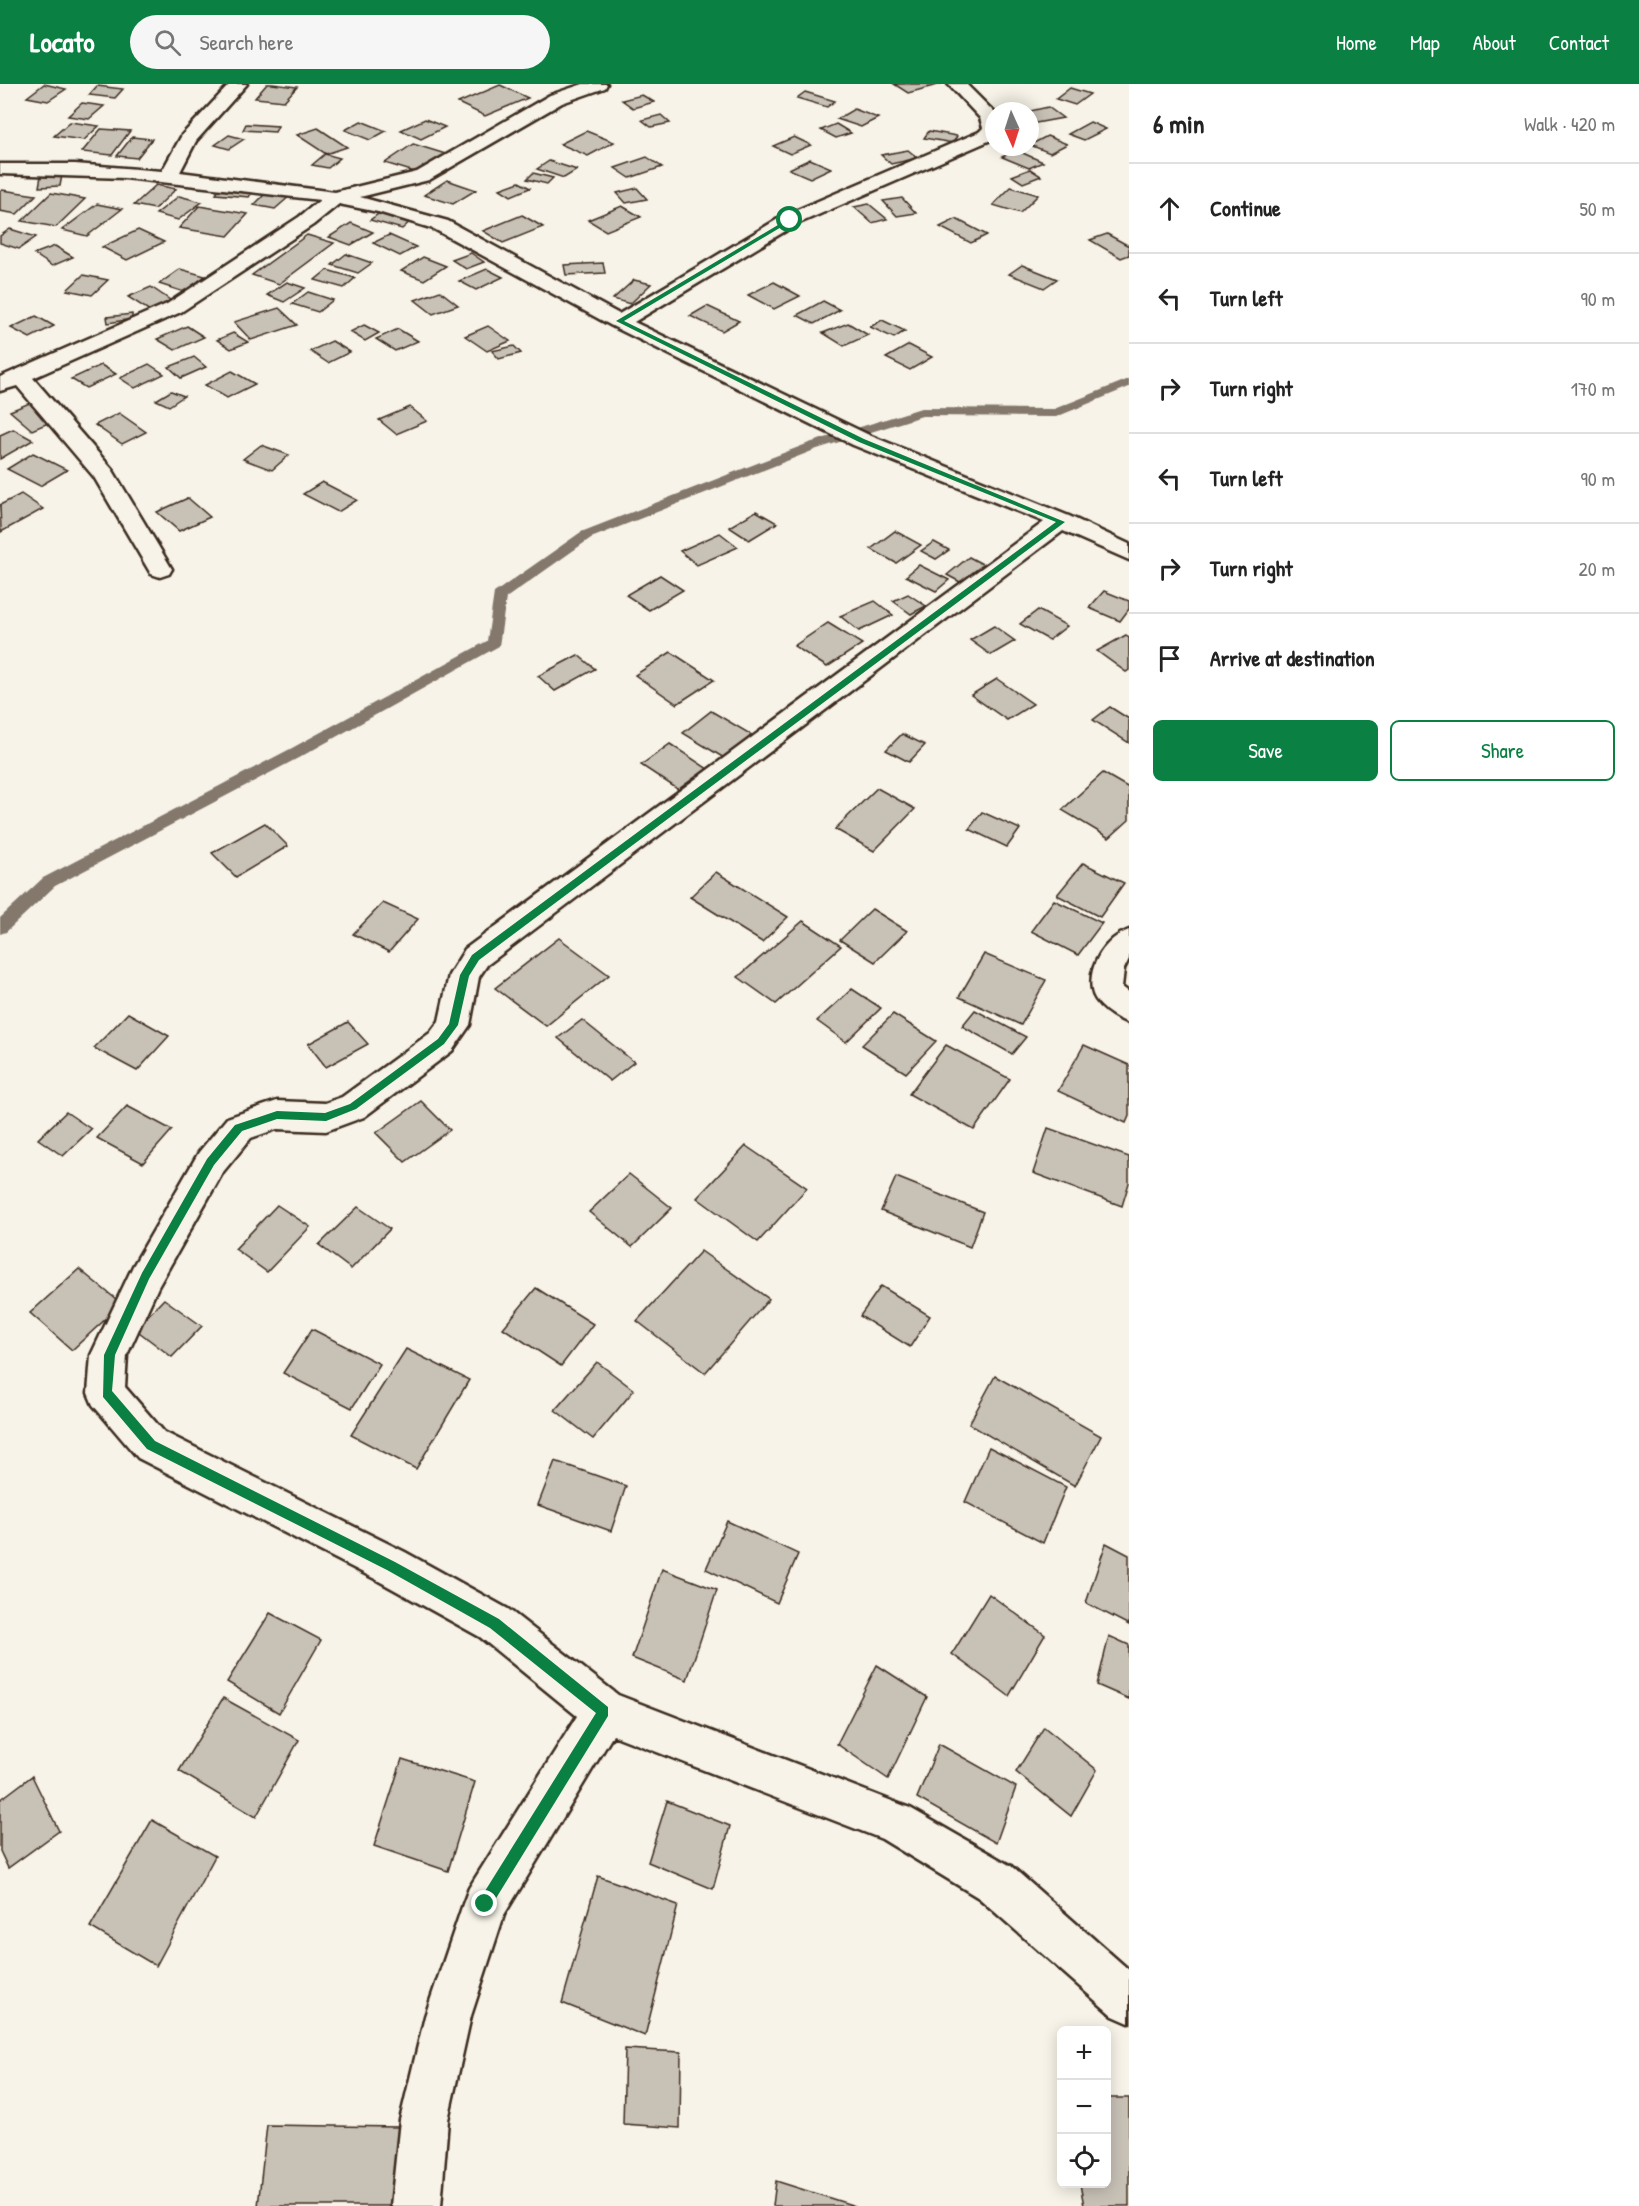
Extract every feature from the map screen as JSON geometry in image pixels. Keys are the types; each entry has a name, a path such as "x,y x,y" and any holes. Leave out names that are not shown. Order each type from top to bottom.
{"street":[{"path":"168,177 188,139 239,84"},
{"path":"160,569 104,474 10,381 194,297 336,197 423,176 552,92 599,84"},
{"path":"619,321 790,220 985,136 992,129 988,116 956,84"},
{"path":"0,169 56,167 297,189 410,213 441,225 619,321 861,440 1061,522 1129,553"},
{"path":"1061,522 623,850 476,957 464,975 454,1025 441,1042 353,1107 326,1117 277,1115 239,1128 211,1162 151,1267 110,1355 106,1393 151,1445 391,1566 494,1623 604,1711 895,1823 995,1882 1129,2000"},
{"path":"1129,942 1120,948 1107,969 1107,991 1129,1011"},
{"path":"416,2206 424,2120 448,2016 485,1904 604,1711"}],"building":[{"path":"44,84 66,89 48,101 27,97"},
{"path":"267,84 297,87 284,101 255,98"},
{"path":"894,84 941,84 908,93"},
{"path":"500,85 528,98 485,116 458,103"},
{"path":"97,86 123,89 115,98 89,95"},
{"path":"1070,88 1090,94 1075,105 1056,99"},
{"path":"805,92 835,101 827,107 797,98"},
{"path":"642,95 654,102 633,108 622,100"},
{"path":"82,103 104,106 89,119 68,116"},
{"path":"1048,107 1063,118 1039,122 1039,109"},
{"path":"854,109 878,118 861,127 837,119"},
{"path":"661,115 670,123 651,127 642,120"},
{"path":"425,119 445,127 421,139 401,130"},
{"path":"361,121 386,131 370,140 345,130"},
{"path":"70,122 99,126 84,140 54,136"},
{"path":"1090,122 1106,129 1084,140 1068,134"},
{"path":"246,124 278,126 275,132 243,130"},
{"path":"836,124 851,133 836,138 821,130"},
{"path":"318,128 347,147 326,154 297,135"},
{"path":"101,129 130,131 112,155 82,152"},
{"path":"586,131 614,142 588,156 560,144"},
{"path":"929,131 957,136 953,143 924,138"},
{"path":"229,135 244,139 229,149 215,145"},
{"path":"1047,136 1067,144 1050,153 1039,149 1039,140"},
{"path":"132,137 152,139 137,158 117,156"},
{"path":"794,137 811,145 790,154 773,146"},
{"path":"413,144 449,155 421,174 385,163"},
{"path":"908,150 918,158 891,164 881,155"},
{"path":"325,154 340,158 328,168 312,165"},
{"path":"1030,156 1043,162 1029,168 1002,157"},
{"path":"647,157 662,167 630,178 615,168"},
{"path":"810,159 831,168 810,178 789,169"},
{"path":"549,161 577,170 564,178 537,169"},
{"path":"1030,169 1041,176 1023,183 1012,176"},
{"path":"533,173 553,178 547,184 527,179"},
{"path":"62,175 60,186 39,187 41,176"},
{"path":"447,180 476,190 453,204 424,195"},
{"path":"519,182 530,188 511,196 500,189"},
{"path":"156,185 176,189 155,209 134,205"},
{"path":"221,187 254,190 249,197 216,194"},
{"path":"1011,187 1038,195 1020,213 993,205"},
{"path":"637,188 647,199 626,203 617,193"},
{"path":"2,190 36,195 17,214 0,211 0,192"},
{"path":"268,191 290,196 275,209 254,205"},
{"path":"51,193 85,199 56,227 22,221"},
{"path":"179,196 202,202 178,220 156,214"},
{"path":"902,198 916,213 897,216 883,201"},
{"path":"97,204 122,209 87,236 62,230"},
{"path":"869,204 887,219 872,223 854,207"},
{"path":"199,206 248,214 228,236 179,228"},
{"path":"622,206 641,217 606,231 588,220"},
{"path":"381,212 412,220 402,229 370,220"},
{"path":"522,215 543,227 503,243 483,231"},
{"path":"956,219 987,235 971,243 940,227"},
{"path":"351,223 373,232 351,245 329,237"},
{"path":"10,229 36,237 19,249 0,243 0,236"},
{"path":"138,230 164,242 127,260 102,247"},
{"path":"1107,234 1129,246 1129,255 1121,258 1090,240"},
{"path":"307,235 334,243 279,284 252,275"},
{"path":"389,235 416,247 400,256 373,243"},
{"path":"55,246 73,257 52,266 34,254"},
{"path":"471,253 484,262 466,269 452,260"},
{"path":"346,254 372,263 358,273 332,265"},
{"path":"423,257 446,266 424,280 401,271"},
{"path":"603,263 605,273 566,275 564,265"},
{"path":"1022,265 1057,279 1044,288 1009,274"},
{"path":"180,269 205,276 184,292 159,284"},
{"path":"487,269 503,277 476,290 459,281"},
{"path":"327,270 355,278 344,288 315,280"},
{"path":"83,275 108,280 92,295 67,290"},
{"path":"634,280 651,284 630,304 613,299"},
{"path":"287,282 305,288 284,302 267,295"},
{"path":"774,282 800,296 774,309 748,295"},
{"path":"151,287 173,302 150,311 128,297"},
{"path":"440,291 458,305 433,314 415,300"},
{"path":"308,292 333,300 318,312 292,304"},
{"path":"823,301 840,310 814,324 797,315"},
{"path":"707,306 739,321 722,331 690,316"},
{"path":"279,308 297,325 251,340 234,322"},
{"path":"132,314 132,319 108,323 107,317"},
{"path":"36,316 54,326 30,338 11,328"},
{"path":"882,320 905,331 894,338 870,327"},
{"path":"848,323 868,335 844,346 823,333"},
{"path":"364,325 379,333 365,341 350,332"},
{"path":"187,326 204,337 175,350 157,339"},
{"path":"488,326 510,341 487,351 465,336"},
{"path":"398,329 418,341 395,351 376,339"},
{"path":"233,333 248,342 231,349 217,340"},
{"path":"332,341 350,352 328,363 310,351"},
{"path":"909,345 932,357 910,370 886,358"},
{"path":"514,346 521,353 499,359 492,351"},
{"path":"194,357 206,367 181,378 169,367"},
{"path":"149,364 164,374 135,388 120,378"},
{"path":"101,365 116,374 86,388 71,379"},
{"path":"232,371 255,384 227,398 205,385"},
{"path":"171,391 184,396 169,406 156,400"},
{"path":"32,402 53,421 32,430 10,411"},
{"path":"410,407 427,421 396,434 379,420"},
{"path":"119,413 146,432 122,444 95,425"},
{"path":"13,429 33,440 0,459 0,435"},
{"path":"261,445 289,455 272,470 243,459"},
{"path":"33,453 67,470 40,486 7,469"},
{"path":"322,482 357,500 338,512 303,494"},
{"path":"21,494 43,509 1,532 0,505"},
{"path":"188,498 210,517 179,531 157,512"},
{"path":"756,511 777,523 749,540 729,527"},
{"path":"895,531 921,545 896,563 871,549"},
{"path":"720,533 738,547 697,565 680,551"},
{"path":"934,542 949,550 936,559 921,551"},
{"path":"969,557 986,566 964,584 947,575"},
{"path":"919,565 949,580 936,591 906,576"},
{"path":"660,575 683,590 649,610 626,595"},
{"path":"1104,591 1129,601 1129,609 1120,621 1089,608"},
{"path":"908,594 926,606 911,614 893,601"},
{"path":"875,601 893,615 859,631 840,616"},
{"path":"1038,610 1067,626 1049,640 1020,624"},
{"path":"828,623 862,644 827,667 794,646"},
{"path":"994,626 1015,641 991,655 970,640"},
{"path":"1126,635 1129,637 1129,670 1126,672 1097,651"},
{"path":"671,652 714,680 677,704 635,675"},
{"path":"578,655 595,669 555,691 538,676"},
{"path":"997,679 1033,704 1007,720 971,695"},
{"path":"1110,707 1129,719 1129,743 1093,720"},
{"path":"711,711 752,735 724,758 683,733"},
{"path":"902,734 925,745 909,762 886,750"},
{"path":"670,744 714,773 685,794 641,765"},
{"path":"1103,773 1129,788 1129,820 1109,838 1062,810"},
{"path":"877,788 915,809 874,851 835,829"},
{"path":"982,812 1020,829 1007,847 969,829"},
{"path":"265,823 288,846 236,877 212,853"},
{"path":"1083,863 1124,883 1100,917 1057,895"},
{"path":"716,872 788,917 762,942 690,897"},
{"path":"1054,900 1102,923 1078,955 1031,931"},
{"path":"383,903 418,919 389,952 353,934"},
{"path":"872,909 907,931 875,962 840,940"},
{"path":"803,921 841,946 776,1004 738,977"},
{"path":"559,938 609,975 546,1026 495,988"},
{"path":"984,954 1046,980 1021,1025 959,997"},
{"path":"852,989 881,1008 846,1042 817,1021"},
{"path":"975,1010 1026,1037 1012,1054 962,1026"},
{"path":"128,1013 169,1036 137,1071 94,1048"},
{"path":"893,1014 936,1041 906,1073 862,1045"},
{"path":"582,1020 634,1062 610,1081 558,1038"},
{"path":"348,1022 368,1044 326,1067 308,1044"},
{"path":"946,1045 1010,1079 974,1130 909,1094"},
{"path":"1084,1045 1129,1065 1129,1116 1126,1123 1058,1091"},
{"path":"421,1101 450,1130 405,1162 376,1133"},
{"path":"127,1106 172,1130 143,1163 97,1138"},
{"path":"66,1112 91,1129 63,1156 38,1139"},
{"path":"1048,1128 1129,1157 1129,1183 1122,1206 1033,1173"},
{"path":"746,1146 807,1188 758,1242 697,1198"},
{"path":"629,1174 672,1208 632,1247 589,1212"},
{"path":"896,1177 983,1212 970,1247 881,1211"},
{"path":"277,1205 310,1227 267,1272 235,1249"},
{"path":"358,1207 390,1229 351,1269 319,1245"},
{"path":"701,1251 769,1299 705,1373 637,1321"},
{"path":"79,1269 122,1304 72,1350 30,1313"},
{"path":"881,1286 930,1316 910,1347 860,1316"},
{"path":"536,1288 593,1324 561,1366 503,1328"},
{"path":"164,1299 202,1326 172,1357 135,1329"},
{"path":"312,1329 380,1364 352,1408 283,1373"},
{"path":"406,1349 469,1380 416,1469 351,1435"},
{"path":"597,1362 634,1390 593,1439 555,1410"},
{"path":"995,1376 1101,1436 1075,1486 969,1424"},
{"path":"989,1447 1066,1487 1043,1543 965,1502"},
{"path":"555,1461 626,1486 611,1531 538,1505"},
{"path":"727,1521 798,1554 777,1603 706,1569"},
{"path":"1106,1543 1129,1555 1129,1625 1086,1603"},
{"path":"662,1569 717,1590 687,1680 632,1658"},
{"path":"989,1594 1045,1635 1009,1696 952,1654"},
{"path":"270,1613 321,1640 279,1713 227,1682"},
{"path":"1109,1636 1129,1645 1129,1699 1097,1685"},
{"path":"877,1665 927,1697 888,1779 837,1744"},
{"path":"223,1698 299,1740 256,1817 179,1771"},
{"path":"1044,1727 1097,1770 1071,1816 1016,1772"},
{"path":"939,1744 1016,1787 996,1843 917,1798"},
{"path":"402,1759 475,1782 448,1871 374,1846"},
{"path":"32,1776 59,1831 8,1868 0,1851 0,1800"},
{"path":"667,1801 730,1826 713,1889 648,1862"},
{"path":"152,1820 215,1856 156,1966 90,1927"},
{"path":"598,1876 678,1905 645,2036 562,2003"},
{"path":"625,2049 681,2052 680,2128 623,2124"},
{"path":"1111,2098 1129,2098 1129,2206 1084,2206 1081,2188 1111,2188"},
{"path":"267,2125 398,2127 393,2206 258,2206"},
{"path":"776,2181 855,2206 773,2206"}],"waterway":[{"path":"0,928 49,882 297,752 494,643 499,596 586,535 813,446 921,412 1056,413 1129,383"}],"route":[{"path":"485,1904 604,1711 494,1623 391,1566 151,1445 106,1393 110,1355 145,1276 211,1162 239,1128 277,1115 326,1117 353,1107 441,1042 454,1025 464,975 476,957 1061,522 861,440 619,321 790,220"}]}
